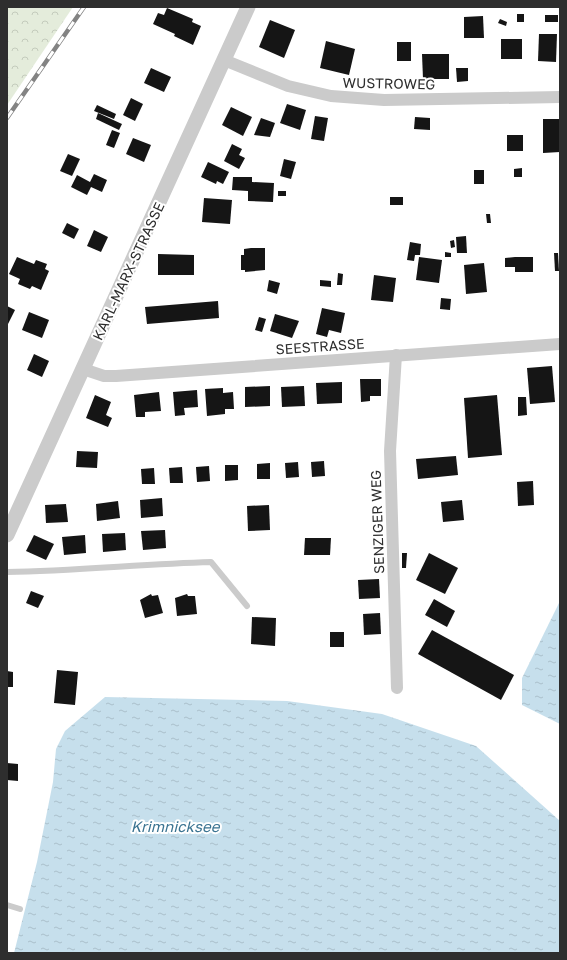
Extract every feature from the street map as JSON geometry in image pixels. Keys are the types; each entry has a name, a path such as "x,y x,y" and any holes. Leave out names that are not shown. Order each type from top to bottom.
{"street":[{"name":"KARL-MARX-STRASSE","path":"7,535 248,7"},
{"name":"WUSTROWEG","path":"224,60 288,86 331,96 384,100 560,97"},
{"name":"SEESTRASSE","path":"83,369 104,376 116,376 560,344"},
{"name":"SENZIGER WEG","path":"396,355 390,451 397,688"}],"lane":[{"path":"7,572 59,571 163,563 210,562 247,606"},
{"path":"7,905 20,909"}],"green space":[{"path":"7,7 73,7 7,105"}],"water":[{"path":"560,601 560,724 522,705 522,678"},
{"name":"Krimnicksee","path":"105,697 287,701 382,714 476,746 560,821 560,953 14,953 37,862 53,782 56,749 65,731"}],"building":[{"path":"167,8 193,19 192,22 201,26 193,45 174,36 175,34 153,24 158,13 164,15"},
{"path":"517,14 524,14 524,22 517,22"},
{"path":"545,15 558,15 558,22 545,22"},
{"path":"483,16 484,38 464,38 464,17"},
{"path":"500,19 507,22 506,26 498,23"},
{"path":"270,20 295,30 284,58 259,47"},
{"path":"539,34 557,34 556,62 538,61"},
{"path":"501,39 522,39 522,59 501,59"},
{"path":"326,41 355,49 349,75 320,68"},
{"path":"397,42 411,42 411,61 397,61"},
{"path":"422,54 449,54 449,79 423,79"},
{"path":"151,68 171,77 164,92 144,83"},
{"path":"456,68 468,68 468,81 457,82"},
{"path":"131,98 143,104 135,121 123,115"},
{"path":"287,104 306,110 300,130 280,123"},
{"path":"97,105 116,114 114,119 94,111"},
{"path":"231,107 252,117 243,136 222,125"},
{"path":"98,113 122,124 119,130 96,119"},
{"path":"315,116 328,118 324,141 311,139"},
{"path":"415,117 430,118 430,130 414,129"},
{"path":"261,118 275,123 270,137 254,135"},
{"path":"543,119 560,119 560,152 543,153"},
{"path":"112,130 120,133 114,148 106,145"},
{"path":"507,135 523,135 523,151 507,151"},
{"path":"133,138 151,145 144,162 126,154"},
{"path":"232,144 242,149 239,155 245,158 239,169 224,161"},
{"path":"68,154 80,159 72,176 60,171"},
{"path":"284,159 296,162 291,179 280,176"},
{"path":"208,162 229,172 223,184 217,181 216,184 201,177"},
{"path":"522,168 522,177 514,177 514,169"},
{"path":"474,170 484,170 484,184 474,184"},
{"path":"94,174 107,180 102,192 91,187 87,195 71,187 77,175 90,182"},
{"path":"233,177 252,177 252,182 274,183 273,202 248,201 248,191 232,190"},
{"path":"278,191 286,191 286,196 278,196"},
{"path":"390,197 403,197 403,205 390,205"},
{"path":"204,198 232,200 230,224 202,222"},
{"path":"486,214 490,214 491,223 487,223"},
{"path":"67,223 79,229 74,239 62,233"},
{"path":"94,230 108,237 101,252 87,246"},
{"path":"466,236 467,253 457,253 456,237"},
{"path":"454,240 455,247 451,248 450,241"},
{"path":"410,242 421,244 420,255 415,255 414,261 407,260"},
{"path":"265,248 265,270 245,272 245,270 241,270 241,255 244,255 244,249"},
{"path":"445,252 451,253 451,257 445,257"},
{"path":"554,253 558,253 559,271 555,271"},
{"path":"158,254 194,255 194,275 158,275"},
{"path":"17,257 34,264 36,260 47,264 45,269 49,271 41,290 32,286 30,289 18,284 20,279 9,274"},
{"path":"419,257 442,260 439,283 416,280"},
{"path":"533,257 533,272 515,272 515,267 505,267 505,258"},
{"path":"484,263 487,292 466,294 464,265"},
{"path":"338,273 343,274 342,285 337,285"},
{"path":"374,275 396,278 393,302 371,300"},
{"path":"269,280 280,283 277,294 267,291"},
{"path":"320,280 331,281 331,287 320,286"},
{"path":"441,298 451,299 450,310 440,309"},
{"path":"218,301 219,318 147,324 145,307"},
{"path":"7,306 15,310 8,324 7,323"},
{"path":"322,308 345,313 341,333 329,330 327,337 316,334"},
{"path":"29,312 49,320 42,338 22,330"},
{"path":"275,314 299,321 292,338 270,331"},
{"path":"259,317 266,319 262,332 255,330"},
{"path":"34,354 49,361 42,377 27,370"},
{"path":"552,366 555,402 530,404 527,368"},
{"path":"360,379 381,379 381,396 370,396 370,401 361,402"},
{"path":"342,382 342,403 317,404 316,383"},
{"path":"270,386 270,406 245,407 245,387"},
{"path":"304,386 305,406 282,407 281,387"},
{"path":"223,388 223,393 233,392 234,409 225,409 225,414 207,416 205,389"},
{"path":"197,390 198,407 184,408 185,415 175,416 173,392"},
{"path":"159,392 161,411 145,412 145,417 136,417 134,395"},
{"path":"95,395 111,402 106,415 112,418 108,427 86,418"},
{"path":"497,395 502,455 468,458 464,398"},
{"path":"518,397 526,397 527,415 518,416"},
{"path":"77,451 98,452 97,468 76,467"},
{"path":"456,456 458,475 418,479 416,459"},
{"path":"324,461 325,476 312,477 311,462"},
{"path":"298,462 299,477 286,478 285,463"},
{"path":"270,463 270,479 257,479 257,464"},
{"path":"225,465 238,465 238,480 225,481"},
{"path":"209,466 210,481 197,482 196,467"},
{"path":"182,467 183,483 170,483 169,468"},
{"path":"154,468 155,484 142,484 141,469"},
{"path":"533,481 534,505 518,506 517,482"},
{"path":"162,498 163,516 141,518 140,500"},
{"path":"462,500 464,520 443,522 441,502"},
{"path":"118,501 120,518 97,521 96,504"},
{"path":"66,504 68,522 46,523 45,505"},
{"path":"269,505 270,530 248,531 247,506"},
{"path":"165,530 166,548 143,550 141,531"},
{"path":"125,533 126,550 103,552 102,534"},
{"path":"34,535 54,544 46,560 26,551"},
{"path":"85,535 86,553 64,555 62,537"},
{"path":"305,538 331,538 330,555 304,555"},
{"path":"402,553 407,553 406,568 402,568"},
{"path":"429,553 458,568 445,594 416,580"},
{"path":"379,579 380,598 359,599 358,580"},
{"path":"31,591 44,596 38,608 26,603"},
{"path":"151,594 152,596 158,595 163,613 145,618 140,600"},
{"path":"187,594 188,596 195,596 197,614 177,616 175,598"},
{"path":"434,599 455,611 447,627 425,615"},
{"path":"380,613 381,634 364,635 363,614"},
{"path":"252,617 276,618 275,646 251,644"},
{"path":"432,630 514,675 501,700 418,654"},
{"path":"330,632 344,632 344,647 330,647"},
{"path":"57,670 78,672 75,705 54,703"},
{"path":"7,671 13,672 13,687 7,687"},
{"path":"7,763 18,764 18,781 7,780"}],"railway":[{"path":"7,118 84,7"}]}
